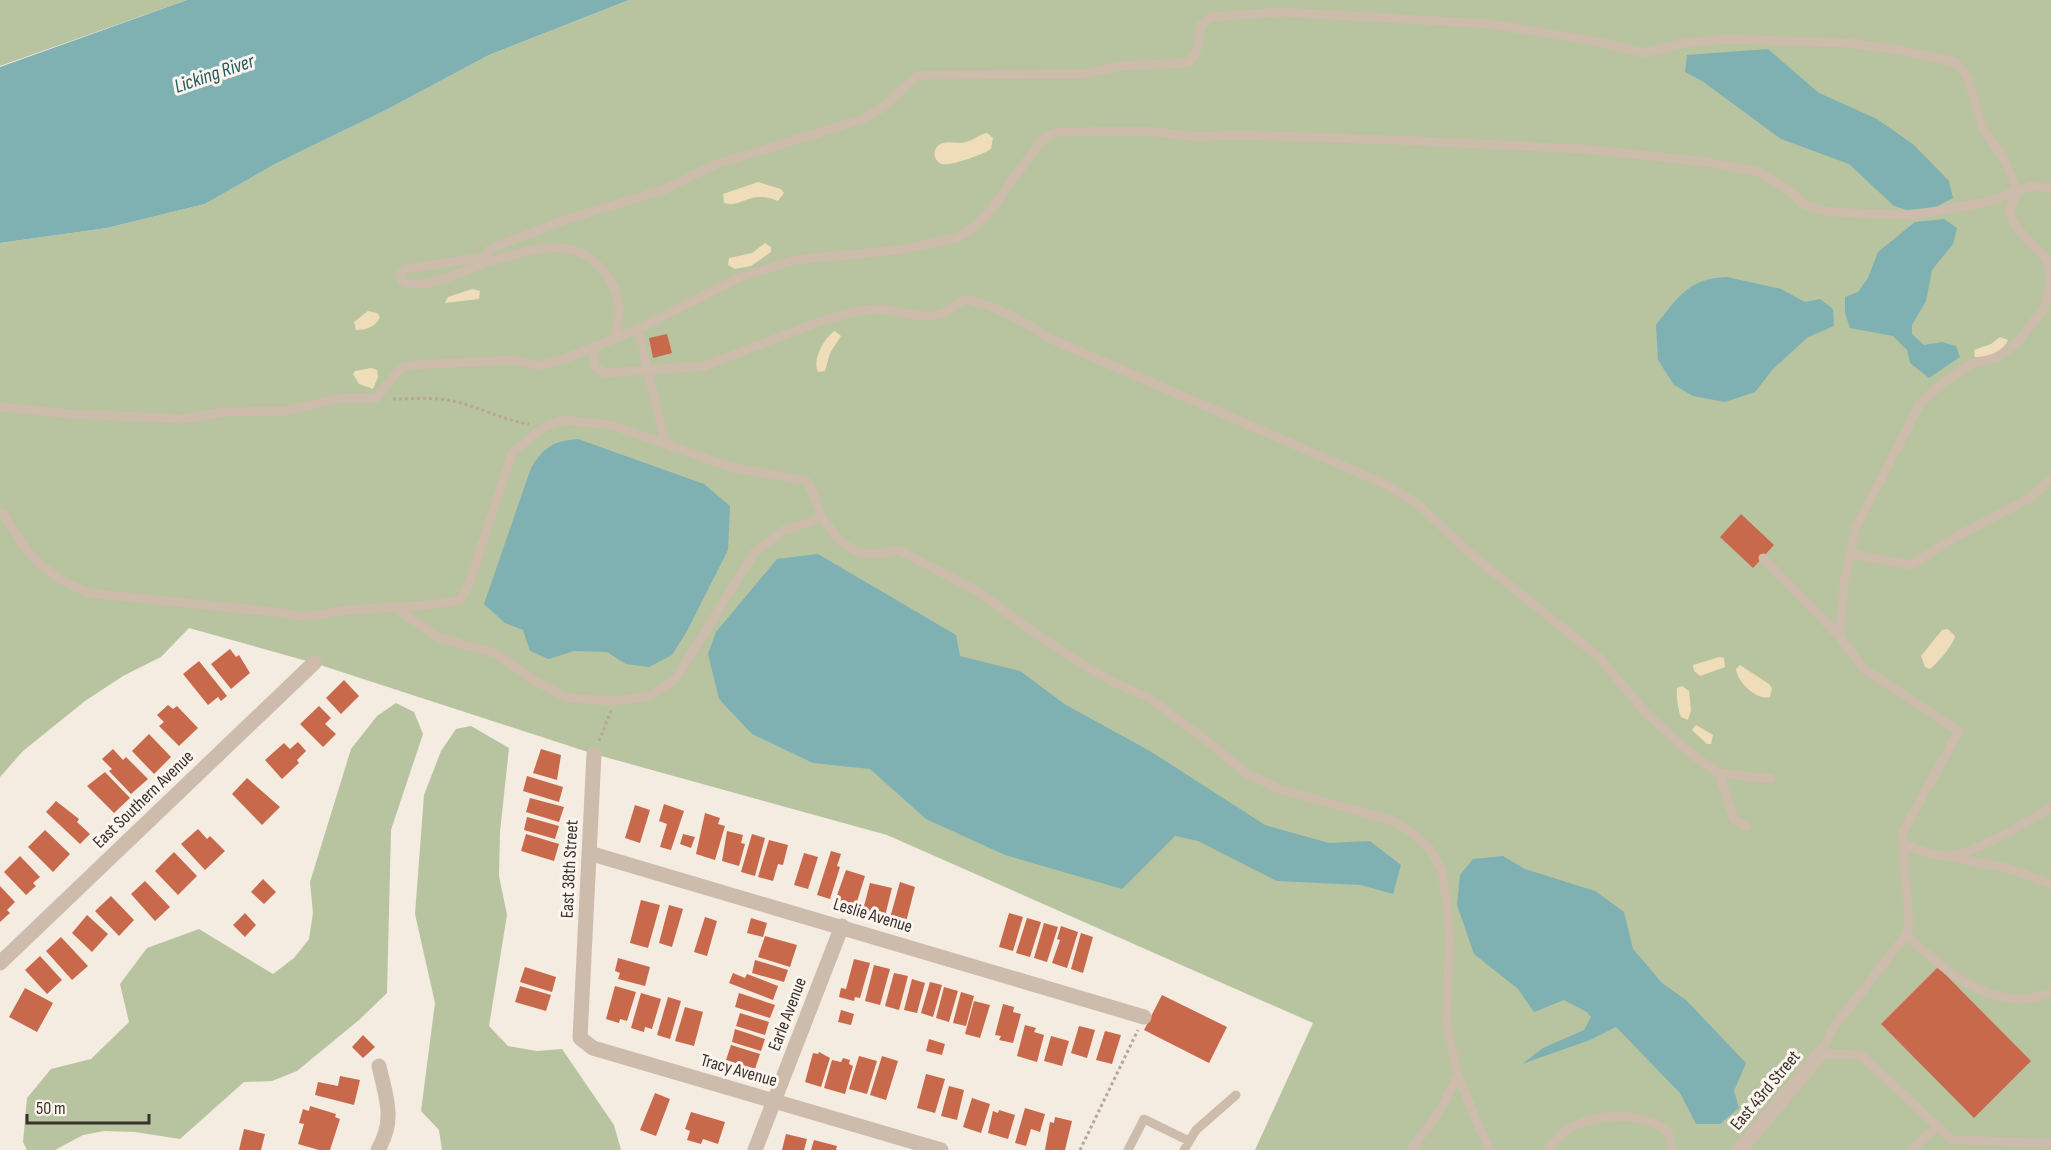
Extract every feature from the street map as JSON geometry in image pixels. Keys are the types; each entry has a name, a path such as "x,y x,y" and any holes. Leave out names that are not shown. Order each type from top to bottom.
{"street":[{"name":"East Southern Avenue","path":"0,963 314,663"},
{"name":"East 38th Street","path":"582,986 594,754"},
{"name":"Leslie Avenue","path":"589,853 842,926 1142,1023"},
{"name":"Earle Avenue","path":"755,1150 842,926"},
{"name":"Tracy Avenue","path":"582,986 580,1038 585,1044 940,1150"},
{"name":"East 43rd Street","path":"1740,1150 1820,1054"},
{"path":"378,1150 390,1116 379,1066"}],"lane":[{"path":"488,259 490,249 508,240 663,190 714,165 860,120 881,109 918,75 1083,74 1120,66 1188,63 1196,54 1201,26 1211,17 1280,12 1491,24 1605,43 1644,53 1680,44 1702,42 1779,40 1848,43 1955,62 1967,76 1983,130 2004,158 2017,191 2009,211 2017,228 2043,255 2049,267 2051,281 2044,308 2017,343 1996,358 1969,365 1938,387 1920,404 1856,527 1844,582 1840,637"},
{"path":"0,407 71,414 184,419 224,412 285,411 341,398 376,398 401,368 413,365 515,360 539,366 638,329 741,277 794,260 899,250 956,238 973,228 991,210 1037,146 1047,136 1058,132 1146,131 1199,137 1395,140 1584,150 1707,162 1758,172 1789,190 1803,204 1825,211 1847,213 1916,216 1986,202 2033,186 2051,189"},
{"path":"488,259 423,285 410,286 401,280 401,273 405,269 488,259 543,249 563,248 584,253 612,281 619,306 615,338"},
{"path":"594,346 594,366 605,373 649,372 705,366 821,321 858,311 880,309 929,317 943,313 966,299 990,305 1016,316 1050,339 1388,485 1419,505 1465,549 1600,658 1645,712 1691,754 1719,773 1770,779"},
{"path":"638,329 665,443"},
{"path":"0,513 4,514 22,547 42,567 68,585 89,593 284,613 304,618 344,610 460,600 468,586 512,453 544,427 563,420 611,425 731,467 806,481 813,492 822,518 840,543 858,554 880,555 899,550 977,591 1046,641 1107,679 1149,698 1206,740 1245,773 1279,789 1391,820 1409,830 1430,849 1442,871 1450,937 1446,1023 1458,1075 1480,1130 1491,1150"},
{"path":"1850,554 1912,565 1950,540 2030,498 2051,479"},
{"path":"394,607 440,638 497,654 535,681 568,698 615,701 650,696 675,680 754,553 783,531 822,518"},
{"path":"1763,558 1840,637 1864,669 1959,731 1902,833 1910,921 1906,935 1834,1027 1820,1054 1851,1054 1863,1057 1952,1140 2051,1143"},
{"path":"1719,773 1734,819 1747,827"},
{"path":"1951,857 2016,830 2051,808"},
{"path":"1903,843 1933,854 2010,869 2051,884"},
{"path":"1906,935 1957,979 1987,993 2024,999 2051,993"},
{"path":"1411,1150 1443,1106 1458,1075"},
{"path":"1128,1150 1144,1119 1186,1145 1196,1130 1236,1095"},
{"path":"1548,1150 1575,1123 1636,1117 1656,1122 1668,1131 1672,1150"},
{"path":"1912,1150 1937,1126"}],"path":[{"path":"376,398 450,400 469,405 506,421 544,427"},
{"path":"594,754 615,701"},
{"path":"1080,1150 1142,1023"}],"green space":[{"path":"0,0 187,0 0,66"},
{"path":"629,0 2051,0 2051,1150 1255,1150 1313,1023 887,835 594,754 314,663 189,628 161,657 123,676 85,701 23,751 0,777 0,243 107,228 205,204 277,163 386,110 489,55"},
{"path":"396,703 414,712 423,734 391,830 387,993 359,1020 297,1071 272,1081 244,1082 180,1139 135,1132 104,1131 83,1135 55,1150 27,1150 23,1142 27,1098 51,1069 91,1059 129,1022 120,984 147,948 199,929 273,974 294,958 309,939 313,913 310,882 351,749 377,716"},
{"path":"471,726 509,748 500,832 499,876 507,915 489,1026 508,1046 537,1051 562,1049 614,1125 621,1150 442,1150 439,1130 421,1111 435,1003 415,914 424,795 441,751 456,729"}],"sand":[{"path":"987,133 993,138 991,149 966,160 952,163 942,164 936,160 935,150 939,145 946,142 966,142"},
{"path":"758,182 781,189 784,193 778,201 760,197 736,204 724,203 723,194"},
{"path":"765,243 771,247 771,252 751,266 735,269 728,265 729,258 752,253"},
{"path":"472,289 480,291 479,299 445,303 448,297"},
{"path":"368,311 377,313 380,317 370,327 356,330 354,322"},
{"path":"835,331 841,336 830,353 825,371 818,372 817,362 820,350 827,338"},
{"path":"2000,337 2008,340 2003,348 1990,355 1975,357 1974,350 1991,344"},
{"path":"371,368 377,370 378,377 373,389 359,384 353,374 355,371"},
{"path":"1948,629 1955,636 1945,654 1930,669 1925,667 1921,656 1942,630"},
{"path":"1719,657 1724,658 1725,667 1700,676 1694,671 1693,665"},
{"path":"1740,665 1769,684 1772,688 1770,697 1759,696 1744,685 1736,669"},
{"path":"1682,686 1689,691 1691,710 1688,720 1681,717 1678,707 1677,688"},
{"path":"1696,725 1713,735 1711,744 1707,744 1692,730"}],"water":[{"name":"Licking River","path":"187,0 629,0 489,55 386,110 277,163 205,204 107,228 0,243 0,67"},
{"path":"1768,49 1819,93 1877,119 1914,145 1949,181 1953,198 1936,207 1907,210 1894,206 1849,164 1781,139 1702,81 1685,72 1687,55"},
{"path":"1944,219 1957,228 1953,244 1932,270 1926,301 1912,325 1912,334 1924,345 1942,342 1956,346 1960,357 1929,378 1910,363 1907,350 1893,336 1850,328 1845,313 1845,297 1858,292 1868,278 1878,252 1915,222"},
{"path":"1727,277 1781,289 1805,302 1820,299 1833,309 1834,326 1808,337 1773,369 1755,392 1725,402 1693,396 1674,385 1658,360 1656,325 1678,298 1694,285 1714,278"},
{"path":"578,439 704,484 730,506 728,550 687,631 672,655 649,667 626,664 607,652 574,651 549,659 530,651 523,630 505,623 484,604 531,468 550,446 562,441"},
{"path":"818,554 956,635 960,656 1020,671 1066,705 1150,751 1265,825 1329,843 1370,841 1401,865 1393,894 1361,885 1277,881 1198,841 1175,836 1122,889 1005,855 926,819 870,769 813,763 752,734 719,699 708,654 716,632 777,559"},
{"path":"1503,856 1525,869 1595,891 1624,912 1633,949 1662,983 1686,1000 1746,1063 1734,1091 1739,1108 1720,1124 1696,1124 1680,1093 1616,1027 1590,1040 1522,1064 1543,1048 1584,1030 1591,1017 1587,1012 1564,1000 1534,1012 1518,989 1474,954 1457,905 1460,875 1473,859"}],"building":[{"path":"667,334 672,353 653,358 649,338"},
{"path":"1741,514 1774,545 1753,568 1720,537"},
{"path":"230,649 236,657 239,655 250,673 231,689 211,664"},
{"path":"199,661 227,696 221,701 218,697 208,705 183,674"},
{"path":"344,680 359,696 341,714 326,698"},
{"path":"168,705 173,709 177,706 198,728 179,746 159,726 164,722 157,715"},
{"path":"319,706 331,718 325,724 336,734 323,747 300,724"},
{"path":"149,734 171,757 154,774 132,751"},
{"path":"298,742 306,751 297,760 299,763 282,779 265,760 284,743 290,749"},
{"path":"113,749 123,760 126,757 148,779 131,794 109,771 112,769 102,759"},
{"path":"541,749 561,755 557,780 533,773"},
{"path":"105,772 130,798 114,813 87,786"},
{"path":"527,776 563,787 559,802 523,791"},
{"path":"247,778 280,807 262,825 232,794"},
{"path":"530,798 564,807 559,822 526,812"},
{"path":"56,801 79,819 77,822 90,834 80,844 46,812"},
{"path":"664,804 684,811 671,850 660,847 667,824 659,821"},
{"path":"635,805 650,810 640,843 625,838"},
{"path":"705,813 720,818 718,824 725,826 715,860 696,854"},
{"path":"527,817 559,826 555,839 524,830"},
{"path":"198,829 207,839 210,836 225,851 205,870 181,844"},
{"path":"45,830 70,854 53,872 28,847"},
{"path":"727,831 743,835 741,843 745,844 739,866 722,861"},
{"path":"526,834 559,844 554,861 521,851"},
{"path":"683,834 695,837 691,848 680,844"},
{"path":"752,834 765,838 755,876 741,872"},
{"path":"769,840 788,845 783,865 778,864 773,881 758,877"},
{"path":"831,851 841,854 837,866 840,867 830,899 817,895"},
{"path":"174,852 197,876 178,895 155,871"},
{"path":"804,853 818,857 808,889 794,885"},
{"path":"20,856 40,877 33,883 36,886 26,895 4,872"},
{"path":"846,870 865,876 855,908 835,901"},
{"path":"263,879 276,892 264,904 251,892"},
{"path":"145,881 170,907 155,921 131,894"},
{"path":"900,882 915,887 906,922 890,918"},
{"path":"870,883 892,888 885,916 863,910"},
{"path":"0,886 15,902 7,910 10,913 0,922"},
{"path":"111,896 134,920 119,936 95,911"},
{"path":"641,900 660,905 648,948 630,943"},
{"path":"669,905 683,909 672,947 659,943"},
{"path":"245,913 256,925 245,937 233,925"},
{"path":"1009,913 1023,917 1013,951 999,947"},
{"path":"87,915 108,934 92,952 72,933"},
{"path":"705,917 717,921 707,956 694,952"},
{"path":"751,918 767,923 763,937 747,933"},
{"path":"1027,918 1041,922 1030,957 1016,953"},
{"path":"1044,923 1058,927 1047,962 1034,958"},
{"path":"1061,926 1078,932 1067,968 1052,963 1060,940 1057,939"},
{"path":"1081,933 1093,937 1083,973 1071,969"},
{"path":"765,936 797,945 790,967 758,957"},
{"path":"61,937 88,966 72,980 46,951"},
{"path":"40,956 62,980 47,994 25,970"},
{"path":"618,958 650,967 645,986 618,979 620,973 615,971"},
{"path":"854,959 870,963 860,998 855,997 854,1001 839,997 841,988 846,989"},
{"path":"755,960 788,970 784,982 752,973"},
{"path":"874,965 890,969 880,1005 865,1001"},
{"path":"525,967 556,977 552,992 520,982"},
{"path":"1938,967 2031,1061 1974,1118 1881,1024"},
{"path":"733,973 745,978 747,974 778,986 773,1000 729,983"},
{"path":"894,973 908,976 899,1010 885,1006"},
{"path":"912,979 925,983 917,1013 904,1010"},
{"path":"930,982 942,985 933,1017 921,1013"},
{"path":"520,986 551,995 546,1011 515,1002"},
{"path":"615,986 636,992 627,1021 620,1019 619,1023 606,1019"},
{"path":"944,987 958,991 949,1022 936,1018"},
{"path":"25,988 53,1003 37,1032 9,1017"},
{"path":"961,992 974,996 966,1026 953,1023"},
{"path":"641,993 661,999 652,1029 645,1027 644,1032 631,1028"},
{"path":"739,993 775,1005 770,1018 735,1007"},
{"path":"1162,995 1227,1027 1209,1063 1144,1030"},
{"path":"668,997 681,1001 670,1039 657,1035"},
{"path":"974,1001 990,1005 980,1038 965,1034"},
{"path":"1003,1004 1014,1007 1013,1012 1021,1014 1013,1043 999,1040 1001,1036 995,1035"},
{"path":"685,1007 703,1012 694,1046 675,1041"},
{"path":"841,1010 854,1014 851,1025 838,1022"},
{"path":"740,1013 769,1022 765,1035 736,1026"},
{"path":"1025,1025 1036,1028 1034,1032 1044,1035 1037,1062 1017,1056"},
{"path":"1079,1026 1095,1030 1087,1058 1071,1053"},
{"path":"735,1029 765,1039 761,1051 732,1042"},
{"path":"1105,1031 1121,1035 1112,1064 1096,1060"},
{"path":"363,1035 375,1047 363,1058 352,1047"},
{"path":"1051,1036 1069,1041 1062,1066 1044,1061"},
{"path":"929,1039 945,1044 942,1055 926,1051"},
{"path":"731,1045 760,1054 755,1069 726,1060"},
{"path":"819,1052 830,1058 821,1087 805,1082 813,1053 818,1054"},
{"path":"859,1056 877,1061 867,1094 849,1089"},
{"path":"882,1056 898,1061 886,1100 870,1095"},
{"path":"843,1058 850,1060 849,1064 853,1066 845,1094 824,1088 832,1060 841,1062"},
{"path":"926,1074 945,1079 935,1113 917,1108"},
{"path":"340,1076 360,1080 354,1105 315,1095 318,1082 338,1086"},
{"path":"949,1086 964,1090 957,1120 941,1116"},
{"path":"655,1093 670,1099 656,1136 640,1130"},
{"path":"972,1098 990,1104 981,1133 963,1127"},
{"path":"310,1106 336,1114 335,1117 340,1119 330,1150 319,1150 298,1144 304,1124 299,1123 303,1109 309,1111"},
{"path":"1025,1108 1045,1114 1040,1132 1031,1129 1026,1146 1015,1143"},
{"path":"999,1110 1015,1115 1008,1139 988,1133 993,1111 998,1113"},
{"path":"691,1112 725,1122 718,1144 703,1139 701,1144 687,1140 690,1131 685,1129"},
{"path":"1055,1117 1072,1121 1065,1150 1045,1150 1050,1122 1054,1123"},
{"path":"244,1129 265,1134 261,1150 239,1150"},
{"path":"786,1134 807,1139 804,1150 782,1150"},
{"path":"814,1140 837,1146 836,1150 811,1150"}]}
